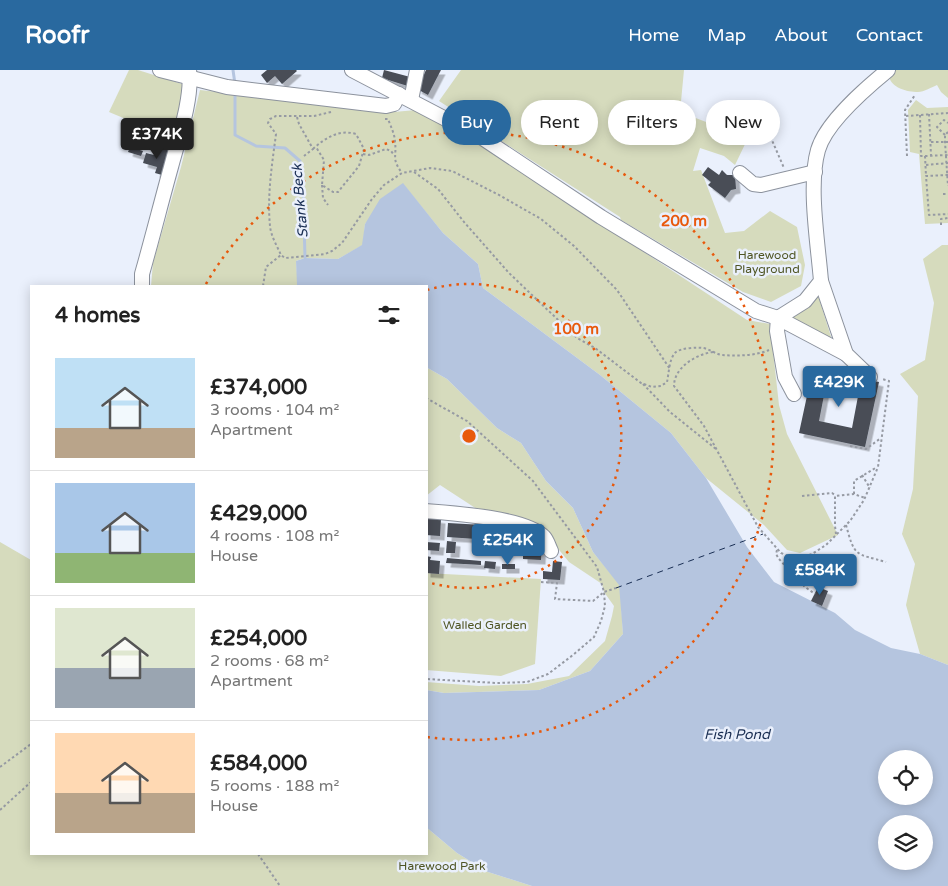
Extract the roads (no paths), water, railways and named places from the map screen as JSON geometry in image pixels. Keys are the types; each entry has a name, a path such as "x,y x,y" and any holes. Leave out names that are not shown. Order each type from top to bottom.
{"lane":[{"path":"160,70 189,74 227,87 245,90 386,106 394,104 405,97 417,70"},
{"path":"352,70 484,139 601,217 756,311 778,318 846,354 870,377"},
{"path":"846,354 821,281 814,188 818,150 827,131 854,100 888,70"},
{"path":"142,285 142,274 178,143 187,99 189,74"},
{"path":"740,174 753,184 761,185 815,172"},
{"path":"778,318 806,301 821,281"},
{"path":"778,318 777,331 785,377 794,394"},
{"path":"428,511 507,521 531,528 545,538 551,551"}],"water":[{"name":"Fish Pond","path":"403,183 443,233 478,264 483,288 600,375 671,433 706,478 747,547 774,582 835,613 855,630 891,648 920,654 948,665 948,886 532,886 488,872 457,853 428,829 428,690 444,693 539,690 590,671 623,634 619,585 593,552 573,508 546,481 521,443 497,428 447,379 428,368 428,285 297,285 296,261 305,258 338,259 362,245 365,224 380,199"}],"waterway":[{"name":"Stank Beck","path":"233,70 235,84"},
{"name":"Stank Beck","path":"235,93 235,135 256,146 285,148 300,161 303,183 305,258"}],"park label":[{"name":"Harewood Playground","path":"767,262"},
{"name":"Walled Garden","path":"485,625"},
{"name":"Harewood Park","path":"442,866"}]}
